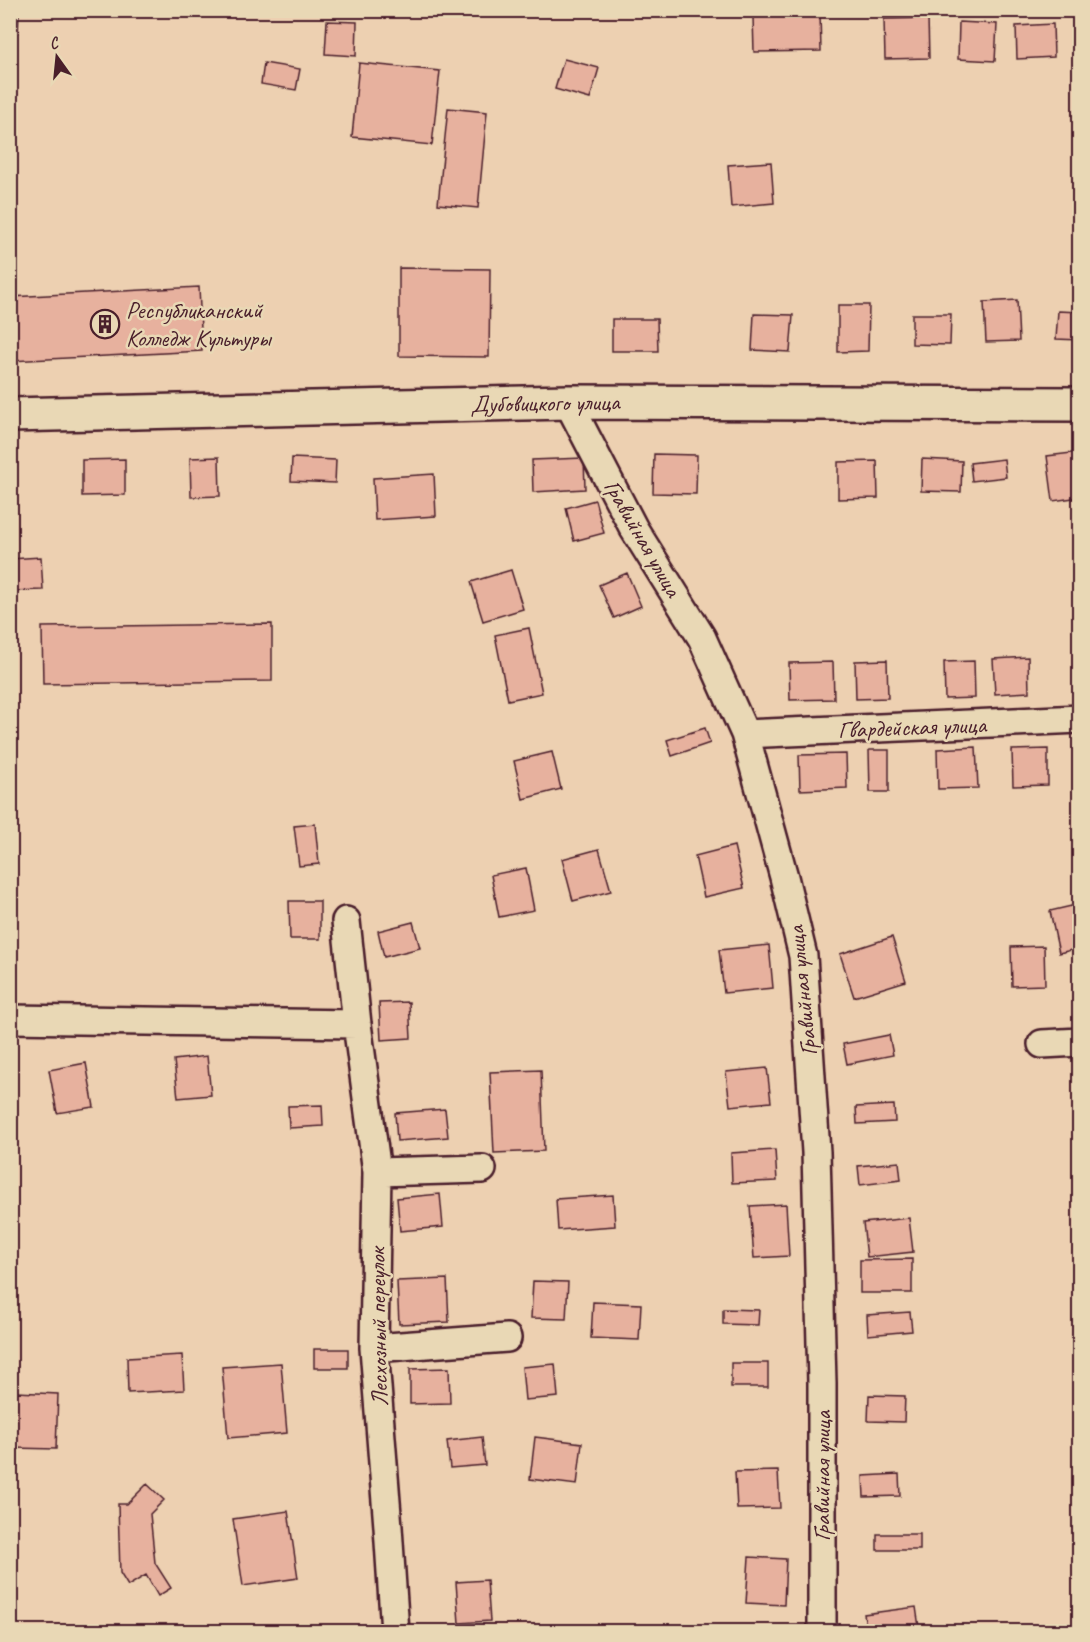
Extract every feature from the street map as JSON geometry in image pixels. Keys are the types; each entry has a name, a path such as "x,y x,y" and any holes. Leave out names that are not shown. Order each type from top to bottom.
{"street":[{"name":"Дубовицкого улица","path":"10,415 568,402 1080,404"},
{"name":"Гравийная улица","path":"568,402 634,529 702,638 745,734 784,876 802,956 816,1152 822,1395 822,1632"},
{"name":"Гвардейская улица","path":"745,734 1080,720"},
{"name":"Лесхозный переулок","path":"346,921 357,1024 378,1172 374,1348 395,1632"},
{"path":"10,1019 357,1024"},
{"path":"1042,1044 1080,1042"},
{"path":"378,1172 482,1169"},
{"path":"374,1348 507,1338"}],"building":[{"path":"10,10 19,10 18,32 10,31"},
{"path":"820,14 821,51 754,52 753,16"},
{"path":"928,18 929,58 885,59 884,19"},
{"path":"327,21 357,22 356,56 325,54"},
{"path":"959,22 997,24 995,61 958,59"},
{"path":"1053,24 1054,57 1017,59 1016,26"},
{"path":"564,59 599,68 590,99 555,89"},
{"path":"264,63 300,69 296,90 261,84"},
{"path":"359,63 440,71 432,145 352,137"},
{"path":"448,108 487,112 478,208 438,204"},
{"path":"771,162 774,203 731,207 728,165"},
{"path":"399,268 490,269 489,357 399,356"},
{"name":"Республиканский Колледж Культуры","path":"199,287 202,351 10,361 10,297"},
{"path":"1017,300 1019,341 986,342 984,302"},
{"path":"838,305 869,305 868,351 838,352"},
{"path":"1058,311 1080,312 1080,340 1056,339"},
{"path":"754,314 793,315 790,352 752,350"},
{"path":"912,314 951,314 950,345 912,344"},
{"path":"612,319 657,319 658,351 612,351"},
{"path":"1080,452 1080,497 1053,501 1047,456"},
{"path":"654,454 697,455 696,494 653,493"},
{"path":"219,457 220,496 191,497 190,458"},
{"path":"292,458 336,460 335,483 291,481"},
{"path":"584,458 585,489 533,492 532,460"},
{"path":"125,459 125,495 82,496 82,460"},
{"path":"922,459 962,461 961,492 921,491"},
{"path":"1004,459 1006,477 972,481 970,463"},
{"path":"877,461 878,498 838,499 838,462"},
{"path":"434,474 436,516 375,520 373,478"},
{"path":"595,500 604,533 574,541 566,508"},
{"path":"41,557 43,590 10,591 10,559"},
{"path":"511,570 523,609 483,621 471,582"},
{"path":"627,573 641,606 614,618 599,585"},
{"path":"272,624 272,681 43,684 42,627"},
{"path":"529,628 542,693 508,700 495,635"},
{"path":"1078,655 1080,655 1080,694 1079,694"},
{"path":"1028,657 1029,692 995,694 993,659"},
{"path":"887,660 888,698 856,699 855,661"},
{"path":"974,661 975,698 945,699 944,662"},
{"path":"833,662 834,699 790,700 789,663"},
{"path":"705,728 710,743 672,756 667,740"},
{"path":"976,747 978,788 938,789 937,749"},
{"path":"1048,749 1048,785 1013,786 1012,750"},
{"path":"869,750 889,750 889,792 870,792"},
{"path":"552,752 561,789 523,799 514,761"},
{"path":"846,754 847,788 800,790 799,755"},
{"path":"315,824 319,864 299,866 294,826"},
{"path":"734,846 744,888 704,897 695,856"},
{"path":"599,849 611,891 573,901 562,859"},
{"path":"526,868 534,910 499,917 491,875"},
{"path":"289,901 320,901 320,939 290,939"},
{"path":"1080,904 1080,948 1059,953 1050,911"},
{"path":"413,922 420,948 384,957 378,931"},
{"path":"892,937 906,981 854,997 840,954"},
{"path":"769,945 773,988 724,993 719,950"},
{"path":"1044,946 1045,985 1012,986 1011,947"},
{"path":"409,1002 411,1038 381,1040 379,1003"},
{"path":"889,1035 893,1055 847,1064 843,1044"},
{"path":"207,1056 211,1095 178,1098 174,1060"},
{"path":"86,1063 94,1107 57,1113 49,1070"},
{"path":"1080,1066 1080,1099 1077,1099 1075,1067"},
{"path":"767,1068 771,1102 730,1106 726,1072"},
{"path":"541,1070 544,1151 494,1153 490,1072"},
{"path":"322,1105 323,1126 289,1128 288,1106"},
{"path":"894,1105 895,1122 857,1124 856,1107"},
{"path":"445,1109 448,1137 397,1141 395,1113"},
{"path":"775,1150 777,1181 732,1183 731,1153"},
{"path":"899,1162 901,1180 860,1185 858,1166"},
{"path":"440,1194 443,1227 400,1231 397,1198"},
{"path":"613,1195 615,1226 558,1230 556,1199"},
{"path":"786,1204 789,1256 754,1258 750,1206"},
{"path":"909,1218 913,1252 867,1257 863,1223"},
{"path":"912,1259 912,1293 860,1293 860,1260"},
{"path":"447,1279 449,1322 399,1324 397,1281"},
{"path":"533,1281 568,1282 566,1319 531,1318"},
{"path":"593,1302 641,1304 639,1340 591,1338"},
{"path":"723,1309 759,1310 758,1325 723,1324"},
{"path":"910,1312 912,1331 868,1335 867,1315"},
{"path":"314,1349 348,1349 348,1368 314,1368"},
{"path":"182,1355 184,1390 128,1393 127,1358"},
{"path":"281,1363 287,1433 228,1438 222,1367"},
{"path":"731,1363 768,1363 768,1387 731,1387"},
{"path":"555,1364 558,1397 525,1400 522,1367"},
{"path":"449,1368 450,1403 410,1404 410,1369"},
{"path":"16,1392 58,1394 56,1449 14,1448"},
{"path":"869,1395 905,1396 904,1422 868,1421"},
{"path":"482,1437 485,1465 450,1468 447,1441"},
{"path":"535,1437 582,1443 577,1485 530,1479"},
{"path":"778,1471 780,1508 737,1509 735,1472"},
{"path":"899,1474 900,1496 864,1497 863,1476"},
{"path":"147,1484 164,1500 150,1514 155,1563 171,1588 158,1596 146,1575 128,1586 120,1573 118,1504 127,1504"},
{"path":"288,1511 298,1578 243,1586 233,1519"},
{"path":"877,1534 920,1534 920,1550 877,1550"},
{"path":"749,1557 786,1559 784,1605 746,1603"},
{"path":"487,1580 490,1621 459,1623 456,1582"},
{"path":"916,1607 919,1627 887,1632 867,1632 864,1614"}],"place":[{"name":"Республиканский Колледж Культуры","path":"105,324"}]}
